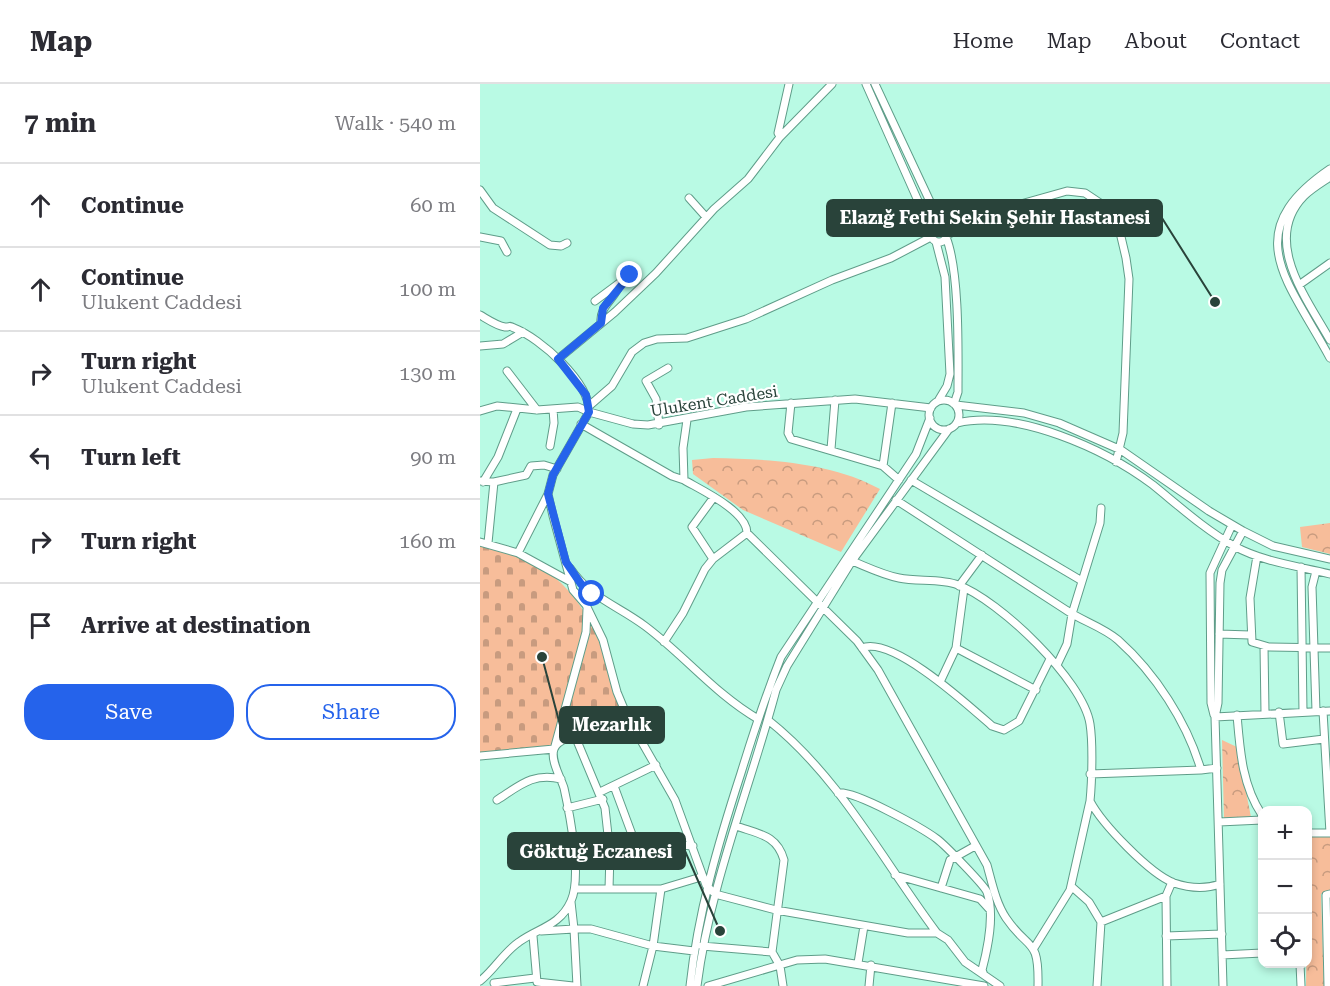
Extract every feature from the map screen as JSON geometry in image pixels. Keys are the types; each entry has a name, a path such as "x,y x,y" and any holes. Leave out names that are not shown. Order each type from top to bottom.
{"street":[{"path":"780,137 778,133 789,84"},
{"path":"558,359 656,273 706,217 757,170 780,137 832,84"},
{"path":"697,986 702,946 715,894 776,690 820,603 916,454 930,418 931,408 947,386 950,368 945,276 933,236 866,84"},
{"path":"875,84 947,236 952,261 956,308 958,392 955,404 959,414 957,423"},
{"path":"1330,169 1302,189 1289,205 1280,221 1277,245 1284,276 1330,358"},
{"path":"1330,177 1305,195 1291,218 1286,241 1287,255 1299,285 1330,340"},
{"path":"480,190 493,208 550,245 561,246 567,243"},
{"path":"518,553 548,494 557,469 589,409 612,386 632,352 644,343 657,339 687,338 734,323 832,280 891,258 933,236 942,226 965,222 989,212 1067,191 1095,198 1114,215 1122,236 1129,279 1120,450 1116,462"},
{"path":"689,198 706,217"},
{"path":"933,236 947,236 960,229 965,222"},
{"path":"480,237 501,241 507,252"},
{"path":"1299,285 1330,263"},
{"path":"595,301 630,275"},
{"path":"601,323 603,308 616,293 620,284"},
{"path":"480,315 523,332 545,347 576,381 589,409"},
{"path":"482,349 512,341 523,332"},
{"path":"659,425 656,399 646,381 668,368"},
{"path":"507,371 537,410"},
{"name":"Ulukent Caddesi","path":"480,411 497,406 537,410 578,407 633,424 659,425 746,407 835,400 855,399 931,408"},
{"path":"831,449 835,400"},
{"path":"938,401 947,400 955,404 1050,420 1120,450 1232,525 1273,546 1330,559"},
{"path":"791,403 788,433 791,439 883,466 899,480"},
{"path":"883,466 892,403"},
{"path":"481,482 498,457 517,409"},
{"path":"550,446 554,423 553,409"},
{"path":"930,418 935,426 949,429"},
{"path":"690,986 706,885 758,719 782,657 949,429 957,423 977,418 1022,425 1066,438 1116,462 1151,484 1233,545 1257,556 1330,574"},
{"path":"684,480 683,448 687,420"},
{"path":"581,424 714,497 739,517 747,528 747,533 773,562 820,603 862,648 878,670 987,865 996,898 1006,918 1034,948 1038,968 1038,986"},
{"path":"481,482 494,482 526,475 531,466 536,465 557,469"},
{"path":"911,480 1082,581"},
{"path":"494,482 484,543 518,553 571,582"},
{"path":"548,494 571,582 603,640 617,692 675,800 693,846 701,877 706,885 715,894 776,910 909,933 937,933"},
{"path":"713,559 692,527 714,497"},
{"path":"896,500 1072,614 1115,638 1140,660 1193,744 1201,770"},
{"path":"1057,665 1067,644 1072,614 1100,523 1101,508"},
{"path":"1215,717 1210,703 1210,573 1232,525"},
{"path":"1223,986 1215,717 1218,703 1222,570 1233,545 1243,531"},
{"path":"664,642 713,559 747,533"},
{"path":"940,682 956,648 962,587 982,555"},
{"path":"1257,556 1250,598 1252,642 1264,646 1330,648"},
{"path":"852,561 897,578 962,587 989,603 1025,632 1057,665 1075,688 1090,723 1090,801 1071,886 1064,904 1034,948"},
{"path":"566,562 581,584 592,594 646,626 703,679 758,719"},
{"path":"1301,567 1304,712"},
{"path":"1312,833 1330,833 1323,711 1314,648 1312,587 1316,571"},
{"path":"535,978 495,985 483,978 519,942 533,936 561,917 571,902 575,889 574,859 567,808 554,748 586,632 587,609"},
{"path":"1219,634 1250,635"},
{"path":"862,648 871,646 909,660 940,682 992,726 1004,730 1019,721 1050,659"},
{"path":"1264,646 1265,713"},
{"path":"956,648 1036,690"},
{"path":"1215,717 1323,711"},
{"path":"1280,712 1283,744 1324,739"},
{"path":"1237,715 1246,780 1251,798 1258,808"},
{"path":"768,720 792,738 838,793 937,933 948,940 965,962 1000,986"},
{"path":"480,756 554,748 575,736 615,730 636,731"},
{"path":"575,736 602,796 610,853 609,889"},
{"path":"567,808 602,796 614,786 656,765"},
{"path":"1090,774 1217,768"},
{"path":"497,800 532,778 540,776 561,779"},
{"path":"614,786 638,848"},
{"path":"838,793 846,792 877,806 937,839 955,855 987,891 990,910 982,970 984,975"},
{"path":"1090,801 1096,812 1118,838 1172,882 1209,888 1220,884"},
{"path":"1219,822 1258,820"},
{"path":"736,826 771,839 781,846 784,861 772,952 780,966 783,986"},
{"path":"610,853 638,848 668,850 680,845 693,846"},
{"path":"941,888 947,864 955,855 975,846"},
{"path":"895,875 980,899 990,910"},
{"path":"575,889 661,889 701,877"},
{"path":"1167,986 1166,896 1172,882"},
{"path":"1071,886 1089,902 1101,922 1097,986"},
{"path":"643,986 653,946 661,889"},
{"path":"1328,986 1326,895 1330,894"},
{"path":"1101,922 1166,896"},
{"path":"571,902 577,986"},
{"path":"858,963 864,926"},
{"path":"540,931 591,929 653,946 694,951"},
{"path":"1166,936 1222,934"},
{"path":"533,936 537,982 573,986"},
{"path":"702,946 772,952"},
{"path":"1222,955 1258,953"},
{"path":"708,986 797,960 858,963 984,986"},
{"path":"869,986 871,965"},
{"path":"1300,968 1301,986"},
{"path":"938,986 939,978"}],"green space":[{"path":"755,459 799,464 841,473 880,489 841,552 743,510 693,474 692,460"},
{"path":"1330,523 1330,554 1302,547 1300,527"},
{"path":"480,545 507,551 530,561 550,573 567,589 581,607 603,651 625,725 566,734 550,746 480,753"},
{"path":"1222,740 1237,747 1251,817 1224,819"},
{"path":"1312,837 1330,837 1330,891 1321,894 1324,986 1306,986 1306,968 1312,968"}],"place":[{"name":"Elazığ Fethi Sekin Şehir Hastanesi","path":"1215,302"},
{"name":"Mezarlık","path":"542,657"},
{"name":"Göktuğ Eczanesi","path":"720,931"}],"route":[{"path":"592,594 581,584 566,562 548,494 553,475 589,412 586,395 558,359 601,323 603,308 616,293 620,284 630,275"}]}
